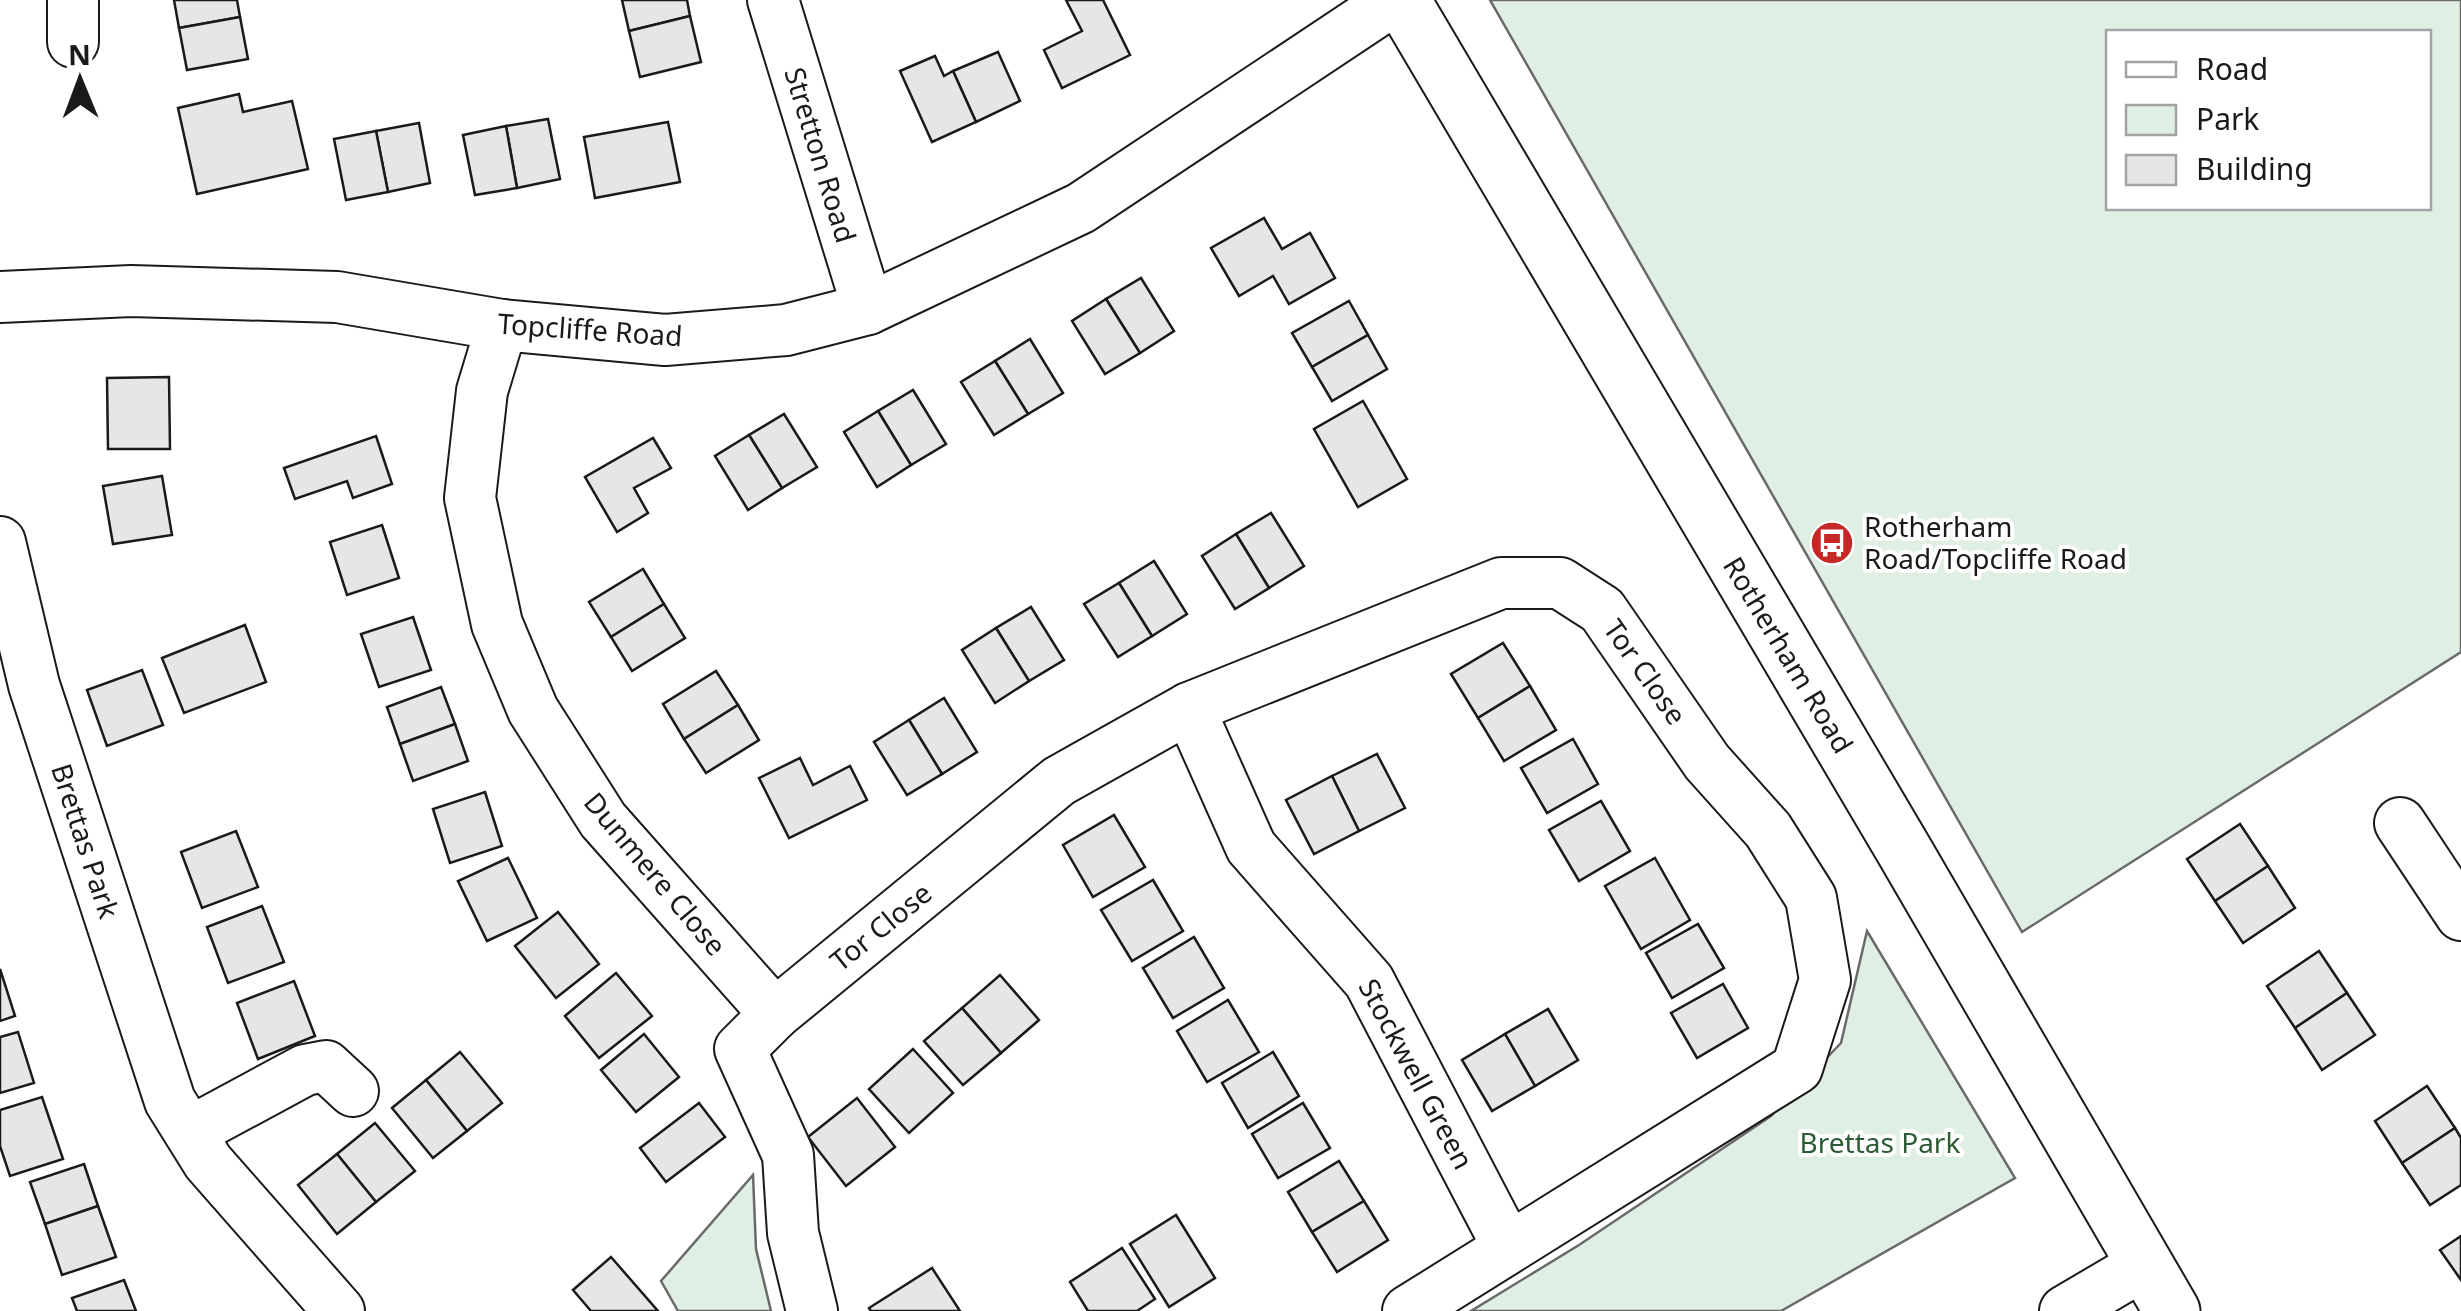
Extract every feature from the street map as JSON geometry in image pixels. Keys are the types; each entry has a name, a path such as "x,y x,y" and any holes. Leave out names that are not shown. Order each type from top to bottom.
{"main road":[{"name":"Rotherham Road","path":"1402,0 2172,1311"}],"street":[{"name":"Stretton Road","path":"773,0 868,309"},
{"name":"Topcliffe Road","path":"0,297 131,291 337,296 502,325 665,340 786,330 868,309 1081,208 1394,0"},
{"name":"Dunmere Close","path":"502,325 482,392 470,498 497,624 532,710 602,820 775,1014"},
{"name":"Brettas Park","path":"0,542 34,685 170,1101 208,1162 339,1311"},
{"name":"Tor Close","path":"812,1311 793,1233 788,1154 740,1050 775,1014 1059,781 1188,708 1501,582 1560,583 1602,610 1707,762 1768,830 1811,898 1824,980 1798,1068 1408,1311"},
{"name":"Stockwell Green","path":"1188,708 1250,847 1370,981 1508,1247"},
{"path":"2400,823 2461,915"},
{"path":"190,1132 305,1070 326,1066 353,1091"},
{"path":"2065,1311 2145,1264"}],"green space":[{"path":"1490,0 2461,0 2461,652 2022,932"},
{"name":"Brettas Park","path":"1867,931 2015,1178 1781,1311 1471,1311 1579,1245 1771,1116 1841,1043"},
{"path":"753,1175 756,1249 771,1311 678,1311 661,1281"}],"building":[{"path":"174,0 237,0 240,17 179,28"},
{"path":"622,0 687,0 690,16 629,31"},
{"path":"1066,0 1103,0 1130,55 1062,88 1044,50 1082,31"},
{"path":"690,16 701,62 640,77 629,31"},
{"path":"240,17 248,59 187,70 179,28"},
{"path":"998,52 1020,101 976,122 953,71"},
{"path":"935,56 944,76 953,71 976,122 932,142 900,71"},
{"path":"239,94 243,112 292,101 308,169 197,194 178,108"},
{"path":"548,119 560,179 517,188 506,126"},
{"path":"668,122 680,182 595,198 584,137"},
{"path":"419,123 430,183 388,192 376,131"},
{"path":"506,126 517,188 475,195 463,135"},
{"path":"376,131 388,192 346,200 334,139"},
{"path":"1264,218 1282,249 1310,233 1335,278 1289,304 1273,276 1239,296 1211,248"},
{"path":"1141,278 1174,331 1140,353 1106,299"},
{"path":"1106,299 1140,353 1105,374 1072,321"},
{"path":"1349,301 1368,335 1312,367 1292,333"},
{"path":"1368,335 1387,369 1332,401 1312,367"},
{"path":"1030,339 1063,393 1028,414 995,361"},
{"path":"995,361 1028,414 994,435 961,382"},
{"path":"169,377 170,449 108,449 107,378"},
{"path":"913,390 946,444 911,465 878,411"},
{"path":"1363,401 1407,479 1358,507 1314,429"},
{"path":"878,411 911,465 877,487 844,432"},
{"path":"784,414 817,467 782,488 749,435"},
{"path":"749,435 782,488 748,510 715,456"},
{"path":"376,436 392,484 353,498 347,481 295,499 284,468"},
{"path":"653,438 671,468 634,488 648,513 617,532 585,477"},
{"path":"162,476 172,535 113,544 103,486"},
{"path":"1271,513 1304,566 1269,588 1236,534"},
{"path":"382,525 399,578 347,595 330,542"},
{"path":"1236,534 1269,588 1235,609 1202,556"},
{"path":"1154,561 1187,614 1152,636 1119,583"},
{"path":"643,569 664,604 611,637 589,602"},
{"path":"1119,583 1152,636 1118,657 1084,604"},
{"path":"664,604 685,638 632,671 611,637"},
{"path":"1031,607 1064,660 1029,681 996,628"},
{"path":"413,617 431,670 379,687 361,634"},
{"path":"245,625 266,682 184,713 162,658"},
{"path":"996,628 1029,681 995,703 962,650"},
{"path":"1503,643 1530,686 1478,718 1451,674"},
{"path":"142,670 163,725 107,746 87,690"},
{"path":"716,671 738,705 684,739 663,704"},
{"path":"1530,686 1556,730 1504,761 1478,718"},
{"path":"441,687 455,724 400,744 387,707"},
{"path":"944,698 977,752 942,774 909,720"},
{"path":"738,705 759,740 706,773 684,739"},
{"path":"909,720 942,774 907,795 874,742"},
{"path":"455,724 468,761 413,781 400,744"},
{"path":"1573,739 1598,784 1547,813 1521,768"},
{"path":"1377,754 1405,808 1359,831 1332,776"},
{"path":"800,758 813,785 850,766 867,800 789,838 759,778"},
{"path":"1332,776 1359,831 1314,854 1286,800"},
{"path":"485,792 502,846 450,863 433,809"},
{"path":"1601,801 1630,851 1579,881 1549,830"},
{"path":"1114,815 1145,867 1093,897 1063,845"},
{"path":"2240,824 2268,866 2215,901 2187,859"},
{"path":"236,831 258,887 202,908 181,852"},
{"path":"508,858 537,918 487,941 458,881"},
{"path":"1655,858 1690,920 1641,949 1605,886"},
{"path":"2268,866 2295,908 2243,943 2215,901"},
{"path":"1153,880 1183,931 1132,961 1101,910"},
{"path":"262,906 284,962 228,983 207,927"},
{"path":"558,912 599,964 556,998 515,946"},
{"path":"1698,924 1724,968 1672,998 1646,953"},
{"path":"1194,937 1224,988 1173,1018 1143,968"},
{"path":"2319,951 2347,993 2295,1028 2267,986"},
{"path":"0,969 15,1016 0,1021"},
{"path":"616,973 652,1016 599,1058 565,1016"},
{"path":"1000,975 1039,1020 1001,1053 962,1008"},
{"path":"294,981 315,1036 258,1059 237,1003"},
{"path":"1723,984 1748,1028 1697,1058 1671,1013"},
{"path":"2347,993 2375,1035 2322,1070 2295,1028"},
{"path":"1228,1000 1259,1052 1207,1082 1177,1031"},
{"path":"962,1008 1001,1053 963,1085 924,1041"},
{"path":"1548,1009 1578,1060 1535,1086 1505,1034"},
{"path":"18,1032 34,1083 0,1093 0,1037"},
{"path":"644,1034 679,1077 636,1112 601,1070"},
{"path":"1505,1034 1535,1086 1492,1111 1462,1060"},
{"path":"913,1049 953,1093 909,1133 869,1089"},
{"path":"460,1052 502,1103 467,1131 426,1080"},
{"path":"1273,1052 1299,1096 1248,1128 1222,1083"},
{"path":"426,1080 467,1131 433,1158 392,1108"},
{"path":"2427,1086 2455,1128 2402,1163 2375,1121"},
{"path":"42,1097 63,1159 10,1176 0,1146 0,1110"},
{"path":"857,1098 895,1147 846,1186 808,1137"},
{"path":"699,1103 725,1137 666,1182 640,1148"},
{"path":"1303,1103 1330,1148 1278,1178 1252,1134"},
{"path":"375,1123 415,1171 376,1202 337,1154"},
{"path":"2455,1128 2461,1138 2461,1185 2430,1205 2402,1163"},
{"path":"337,1154 376,1202 337,1234 298,1185"},
{"path":"1339,1161 1364,1201 1312,1232 1288,1192"},
{"path":"84,1164 98,1206 45,1224 30,1182"},
{"path":"1364,1201 1388,1240 1337,1272 1312,1232"},
{"path":"98,1206 116,1257 62,1275 45,1224"},
{"path":"1176,1215 1215,1278 1169,1307 1130,1244"},
{"path":"2461,1236 2461,1280 2440,1250"},
{"path":"1122,1248 1155,1299 1137,1311 1088,1311 1070,1282"},
{"path":"611,1257 658,1311 591,1311 573,1290"},
{"path":"932,1268 960,1311 871,1311 869,1308"},
{"path":"124,1280 136,1311 77,1311 72,1298"}],"place":[{"name":"Rotherham Road/Topcliffe Road","path":"1832,543"}]}
